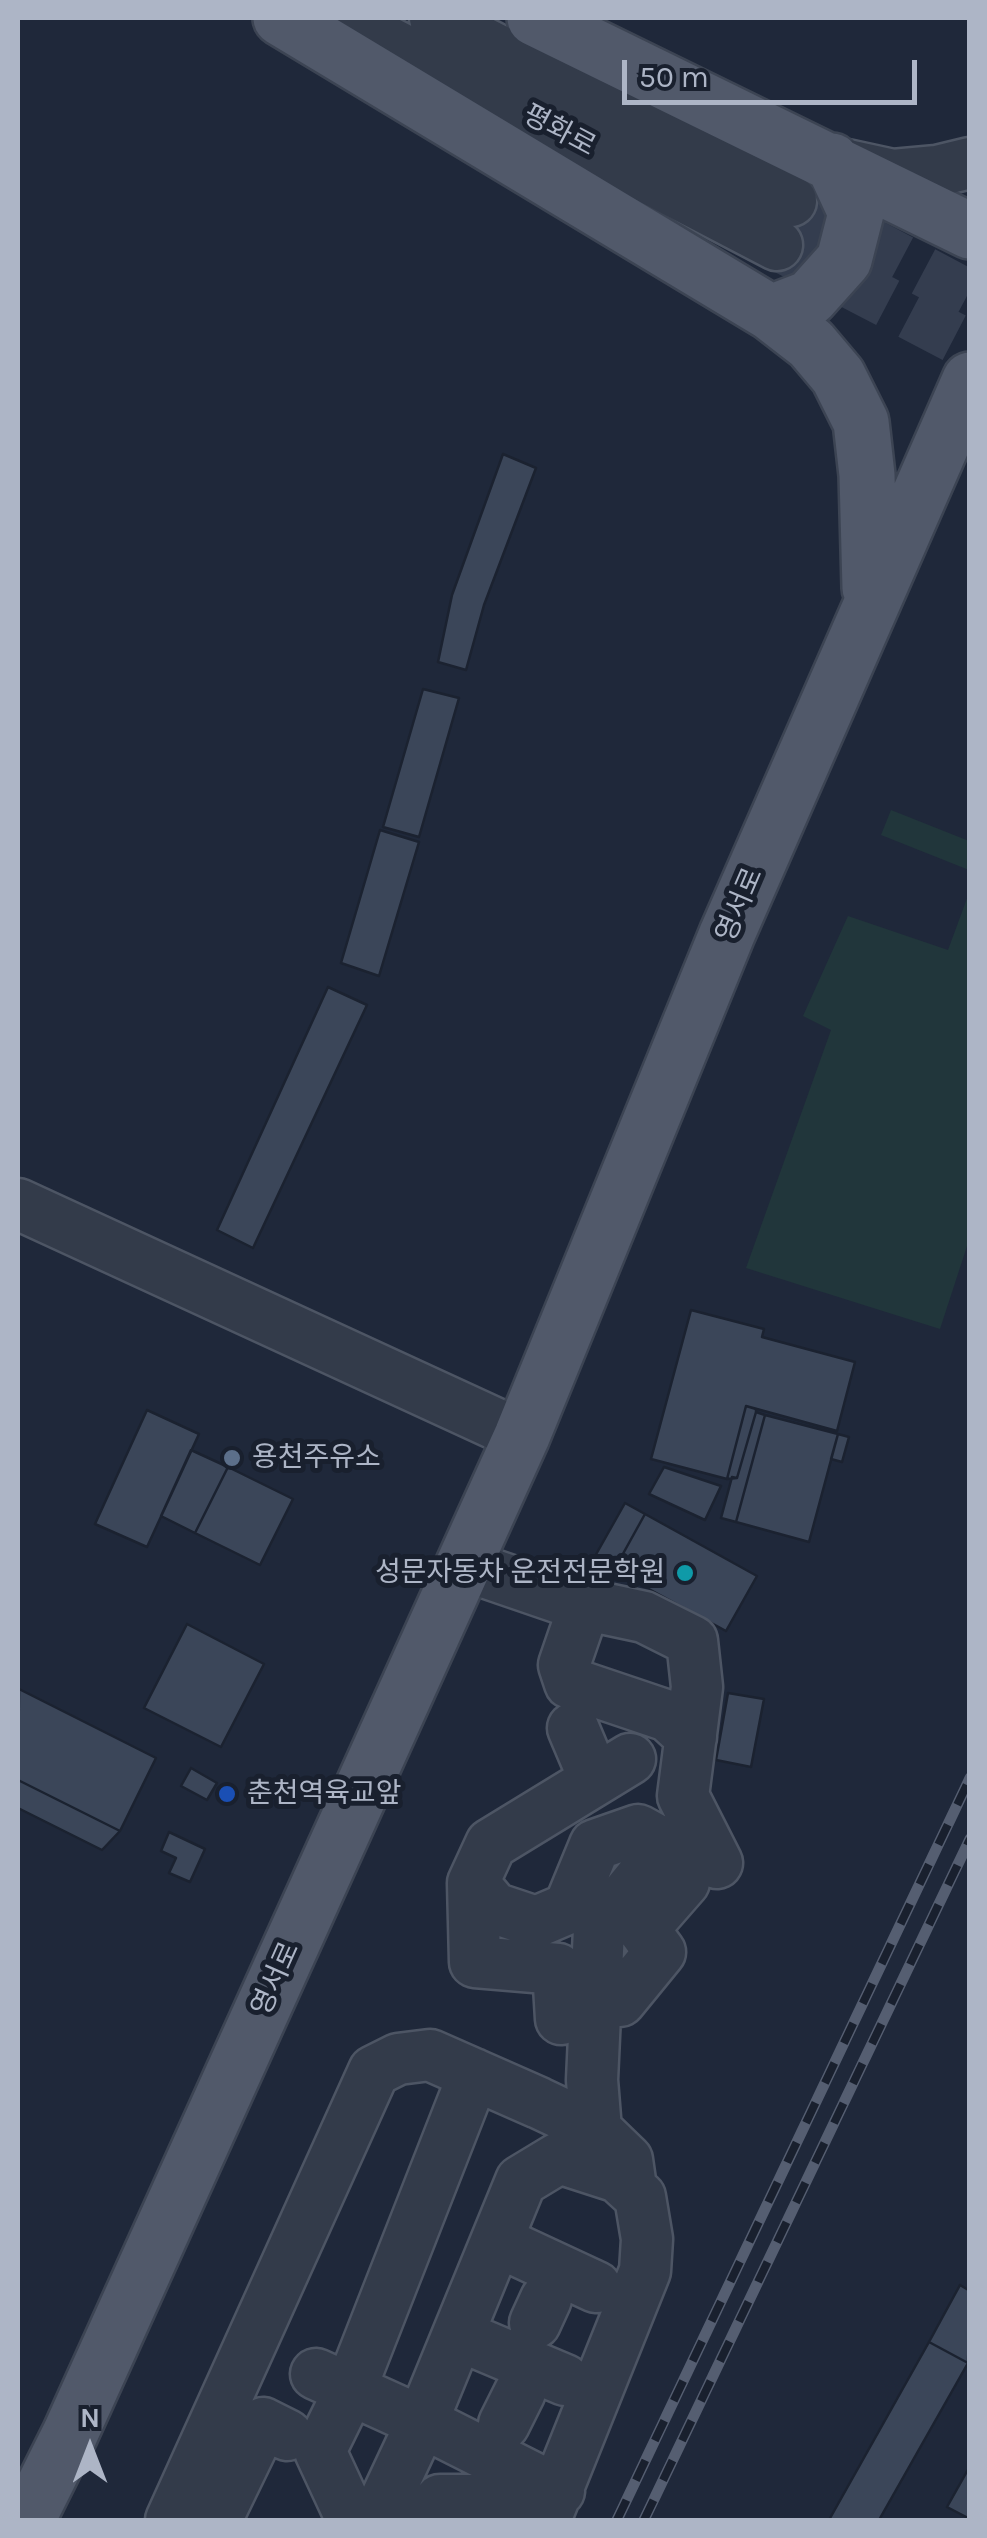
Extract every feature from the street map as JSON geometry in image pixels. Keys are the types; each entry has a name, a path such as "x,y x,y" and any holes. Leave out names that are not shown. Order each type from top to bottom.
{"main road":[{"path":"281,18 771,313 810,344 838,376 861,422 867,475 870,603"},
{"path":"534,18 970,230"},
{"path":"771,313 810,298 844,260 856,212 832,162"},
{"name":"영서로","path":"27,2520 78,2416 522,1436 728,934 970,380"}],"street":[{"name":"평화로","path":"342,18 784,223 436,18"},
{"path":"832,162 893,174 937,171 970,163"},
{"path":"18,1204 522,1436"},
{"path":"464,1565 528,1588 644,1617 692,1641 697,1687 683,1796 695,1847 684,1882 643,1930 660,1952 620,2001"},
{"path":"584,1604 564,1665 570,1683 668,1716 690,1737"},
{"path":"561,2018 558,1970 475,1962 473,1883 490,1844 612,1770 573,1728"},
{"path":"473,1883 494,1908 536,1922 569,1908 595,1845 638,1830 667,1846 695,1847"},
{"path":"596,2130 592,2080 599,1929 648,1870 695,1847"},
{"path":"172,2520 374,2071 398,2058 430,2055 474,2074 596,2130 627,2160 631,2188"},
{"path":"253,2520 248,2518 304,2443 474,2074"},
{"path":"376,2520 422,2422 521,2181 559,2158 618,2176 640,2197 647,2239 646,2271 620,2334"},
{"path":"497,2241 549,2341 552,2506"},
{"path":"458,2334 549,2341 620,2334"},
{"path":"549,2341 620,2334"},
{"path":"333,2382 422,2422 552,2506"},
{"path":"216,2520 263,2423 304,2443 352,2520"},
{"path":"429,2520 427,2516 440,2500 474,2500 504,2514 508,2520"}],"green space":[{"path":"891,810 969,841 969,870 881,835"},
{"path":"969,893 969,1240 940,1329 746,1268 831,1030 803,1016 848,916 948,950"}],"building":[{"path":"503,454 536,468 484,605 466,670 438,662 452,595"},
{"path":"423,689 459,698 419,837 383,827"},
{"path":"380,830 419,842 379,976 341,963"},
{"path":"328,987 367,1005 253,1248 217,1230"},
{"path":"691,1310 764,1329 762,1337 855,1362 837,1431 746,1406 727,1479 651,1459"},
{"path":"746,1406 756,1412 737,1478 727,1479"},
{"path":"147,1410 199,1434 147,1547 95,1524"},
{"path":"756,1412 765,1415 736,1522 721,1518"},
{"path":"765,1415 838,1434 809,1542 736,1522"},
{"path":"838,1434 849,1437 842,1462 831,1459"},
{"path":"191,1450 228,1467 195,1533 161,1516"},
{"path":"228,1467 293,1499 260,1565 195,1533"},
{"path":"664,1467 721,1486 705,1520 649,1494"},
{"path":"625,1503 645,1514 614,1570 594,1558"},
{"name":"성문자동차 운전전문학원","path":"645,1514 757,1576 726,1631 614,1570"},
{"path":"187,1624 264,1664 221,1747 144,1708"},
{"path":"19,1689 156,1758 120,1831 18,1780"},
{"path":"728,1693 764,1699 751,1767 716,1760"},
{"path":"191,1768 217,1783 207,1800 181,1786"},
{"path":"18,1780 120,1831 102,1850 18,1808"},
{"path":"169,1832 205,1849 190,1882 169,1873 176,1858 161,1851"},
{"path":"960,2285 970,2291 968,2363 929,2342"},
{"path":"929,2342 968,2363 879,2520 829,2520"},
{"path":"970,2466 970,2519 947,2507"}],"tunnel":[{"path":"791,201 970,296"},
{"path":"777,245 970,346"}],"railway":[{"path":"617,2520 970,1778"},
{"path":"644,2520 970,1839"}],"place":[{"name":"용천주유소","path":"232,1458"},
{"name":"성문자동차 운전전문학원","path":"685,1573"},
{"name":"춘천역육교앞","path":"227,1794"}]}
